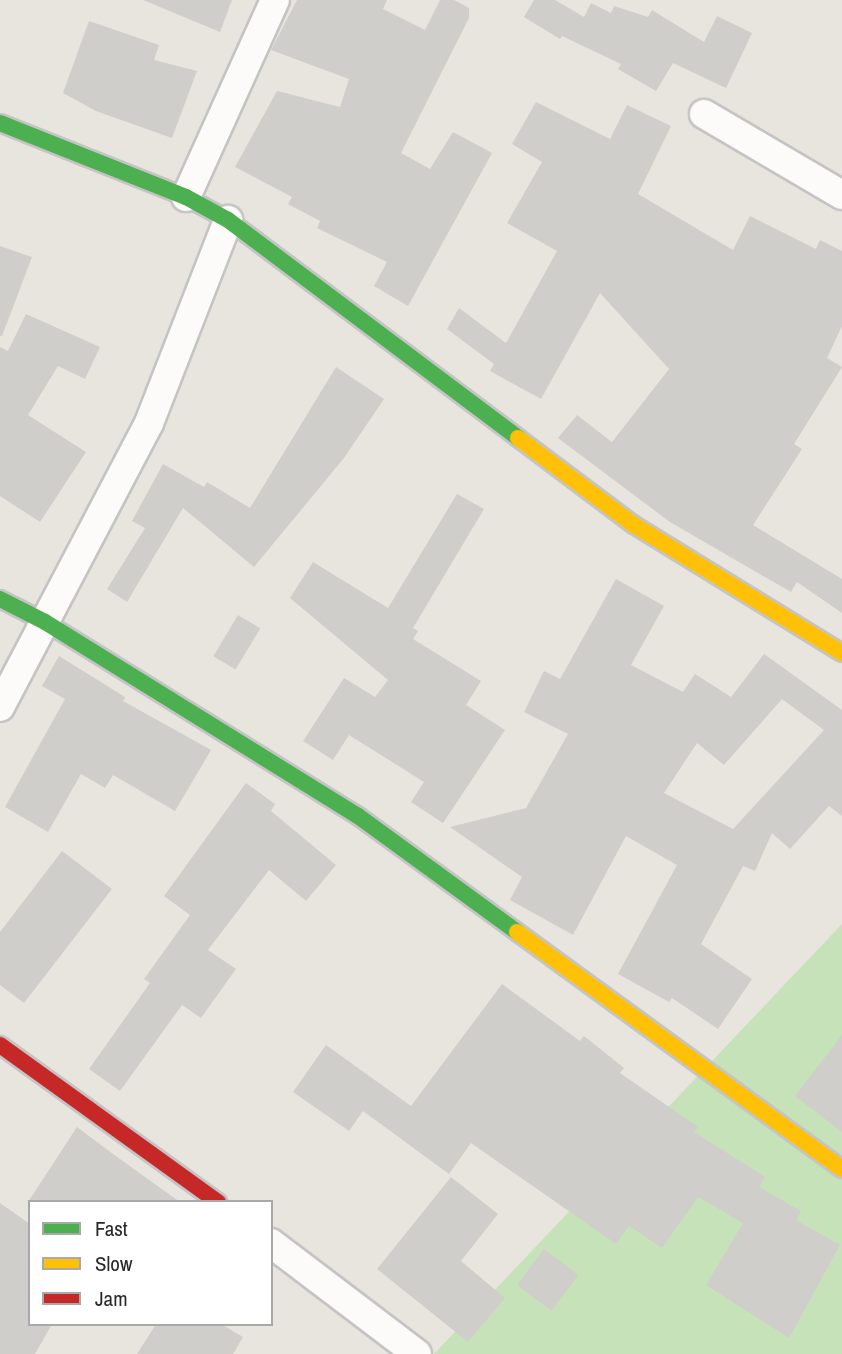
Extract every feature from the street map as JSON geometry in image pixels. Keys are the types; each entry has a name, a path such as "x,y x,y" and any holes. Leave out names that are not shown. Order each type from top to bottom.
{"street":[{"path":"187,197 275,0"},
{"path":"704,114 842,195"},
{"path":"0,123 187,197 228,220 634,525 842,653"},
{"path":"0,707 149,423 228,220"},
{"path":"0,599 45,622 358,816 842,1169"},
{"path":"0,1045 215,1200"},
{"path":"273,1245 416,1354"}],"green space":[{"path":"842,924 842,1354 434,1354"}],"building":[{"path":"143,0 232,0 220,32"},
{"path":"297,0 387,0 383,9 425,30 440,0 454,0 469,8 469,18 401,153 430,169 453,132 492,153 408,306 374,286 387,262 317,228 320,221 288,204 292,197 235,167 277,91 340,107 349,79 271,50"},
{"path":"534,0 555,0 584,17 591,3 611,13 614,6 648,17 652,10 704,42 717,16 752,33 726,88 673,63 656,91 618,69 621,64 562,36 560,39 524,17"},
{"path":"89,21 159,45 154,60 197,71 172,138 96,111 63,93"},
{"path":"536,102 610,139 627,105 671,126 638,194 733,250 750,216 816,249 820,240 842,251 842,326 827,358 842,367 794,444 802,449 753,525 842,579 842,613 797,582 791,592 670,522 558,438 577,415 612,442 669,369 600,293 541,399 490,371 494,364 447,329 459,308 506,343 557,251 507,223 542,162 512,144"},
{"path":"0,246 32,257 2,336 0,336"},
{"path":"26,314 100,347 85,379 58,366 28,415 86,452 40,522 0,496 0,347 8,351"},
{"path":"336,367 384,399 344,458 254,567 183,508 127,602 107,589 145,528 132,521 163,464 204,487 207,482 250,508"},
{"path":"457,494 484,509 413,628 418,631 413,639 481,681 466,705 505,730 443,823 411,802 424,782 349,735 333,760 303,741 344,678 375,697 388,680 290,598 313,562 388,608"},
{"path":"616,579 664,606 631,665 683,692 695,674 731,697 764,654 842,710 842,816 829,806 790,849 772,833 755,871 743,866 701,944 752,979 718,1029 672,998 669,1002 618,974 677,865 626,836 573,935 510,900 522,877 450,827 526,808 568,734 524,712 544,671 560,679","holes":["782,699 824,730 733,829 664,793 697,743 724,765"]},
{"path":"238,615 260,628 236,670 213,656"},
{"path":"59,656 125,697 123,701 211,750 175,811 113,775 105,788 81,774 48,832 5,807 65,699 42,686"},
{"path":"246,783 275,804 271,811 336,865 306,901 269,870 208,950 236,969 201,1018 182,1005 120,1091 89,1069 150,983 144,979 190,915 164,896"},
{"path":"62,851 112,889 24,1003 0,985 0,932"},
{"path":"502,984 580,1041 584,1036 624,1068 620,1073 698,1127 694,1132 765,1177 759,1187 801,1211 796,1220 840,1245 789,1338 706,1285 743,1223 698,1197 662,1248 629,1226 616,1244 471,1143 449,1174 363,1111 349,1131 293,1092 326,1045 411,1106"},
{"path":"842,1035 842,1132 795,1096"},
{"path":"77,1127 177,1200 29,1200"},
{"path":"451,1177 498,1214 461,1261 505,1298 468,1342 377,1269"},
{"path":"0,1203 28,1223 28,1326 51,1326 35,1354 0,1354"},
{"path":"544,1249 578,1275 551,1311 517,1285"},
{"path":"155,1326 224,1326 243,1337 233,1354 137,1354"}],"traffic: fast":[{"path":"0,123 186,197 228,220 518,438"},
{"path":"0,599 45,622 358,816 517,932"}],"traffic: slow":[{"path":"518,438 634,525 842,653"},
{"path":"517,932 842,1169"}],"traffic: jam":[{"path":"0,1045 215,1200"}]}
